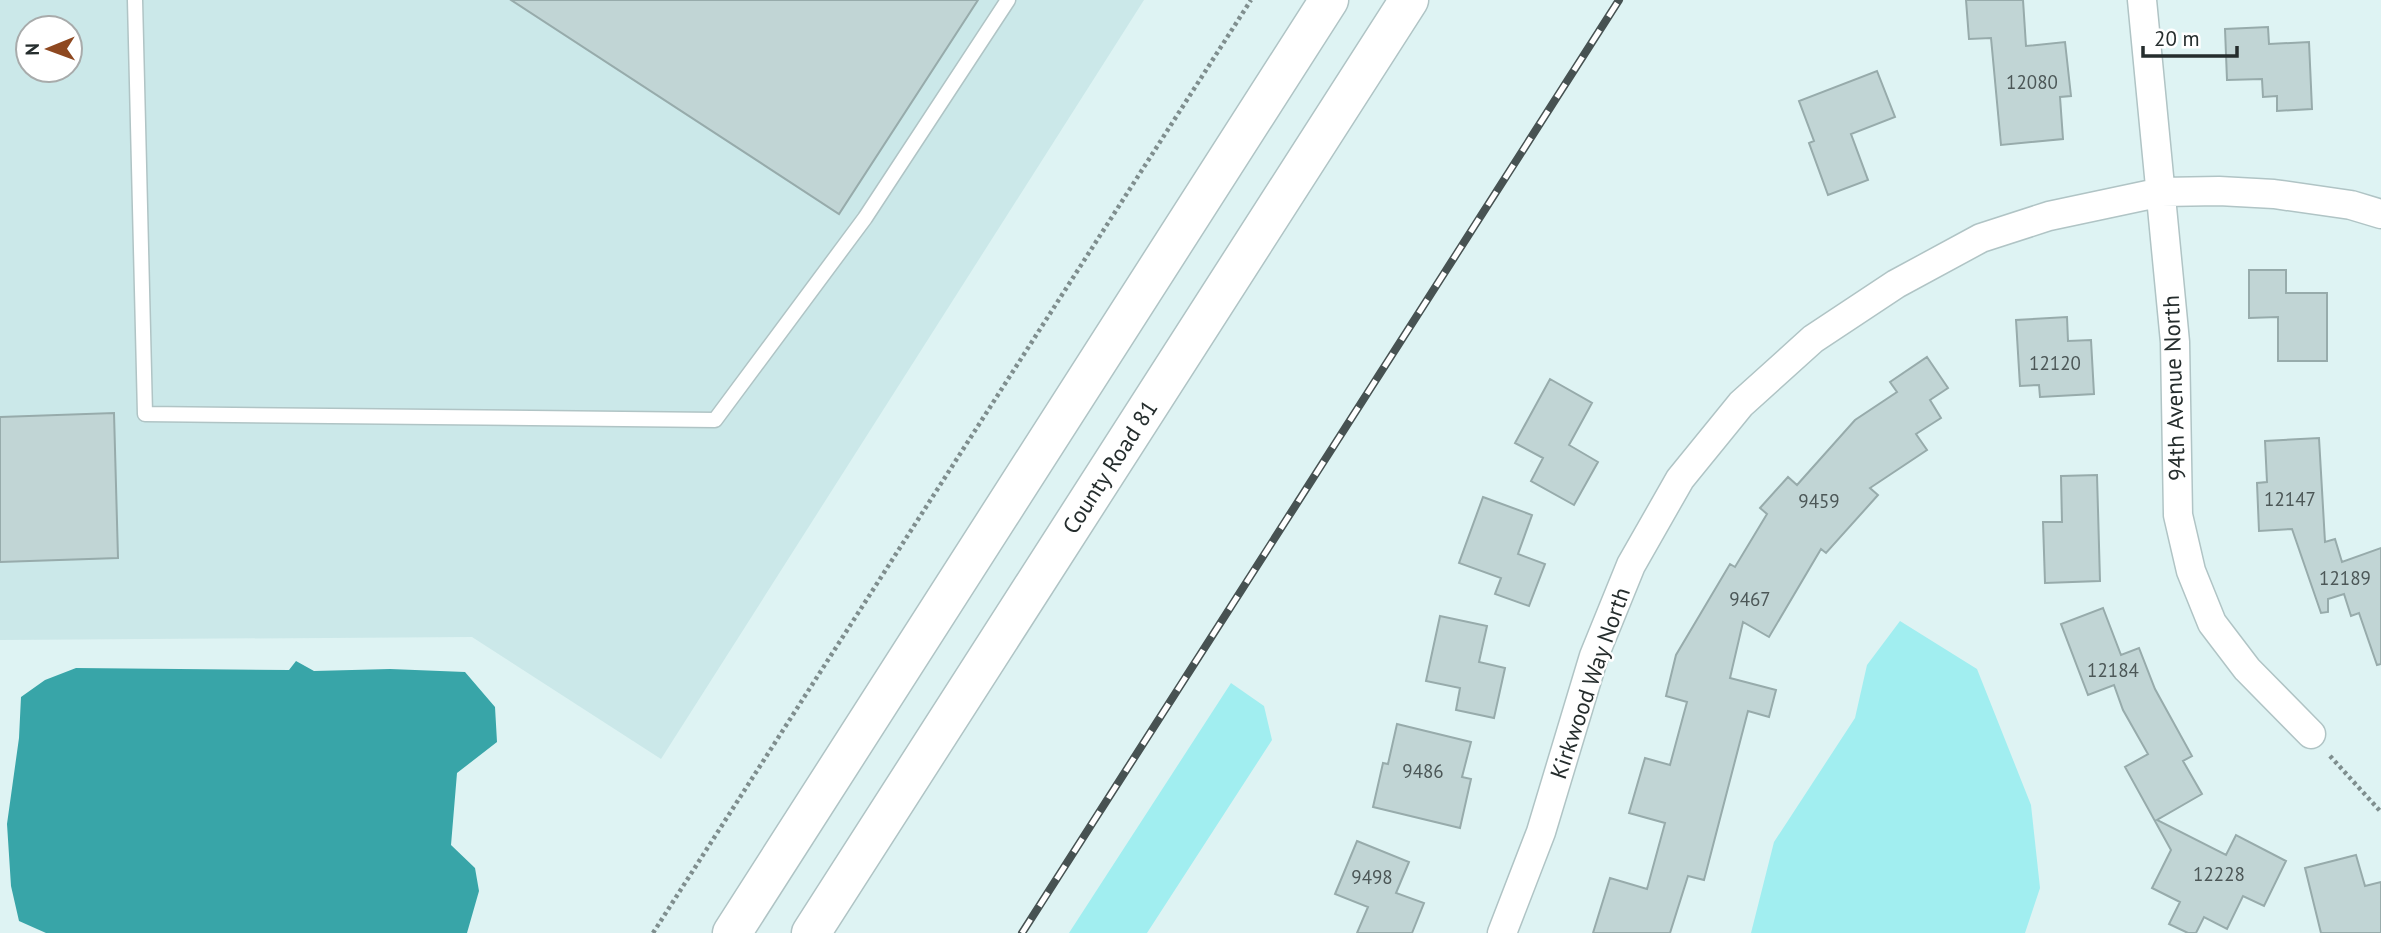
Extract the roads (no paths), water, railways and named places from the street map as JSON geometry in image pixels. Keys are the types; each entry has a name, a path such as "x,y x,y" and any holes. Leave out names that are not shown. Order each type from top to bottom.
{"highway":[{"path":"732,933 1329,0"},
{"name":"County Road 81","path":"811,933 1409,0"}],"street":[{"name":"94th Avenue North","path":"2142,0 2175,342 2178,515 2191,570 2212,623 2247,669 2311,734"},
{"name":"Kirkwood Way North","path":"1502,933 1541,831 1594,656 1631,565 1680,479 1741,404 1813,339 1896,284 1982,238 2049,216 2162,192 2274,194 2351,205 2381,214"}],"lane":[{"path":"135,0 145,414 715,420 865,218 1008,0"}],"railway":[{"path":"1022,933 1619,0"}]}
